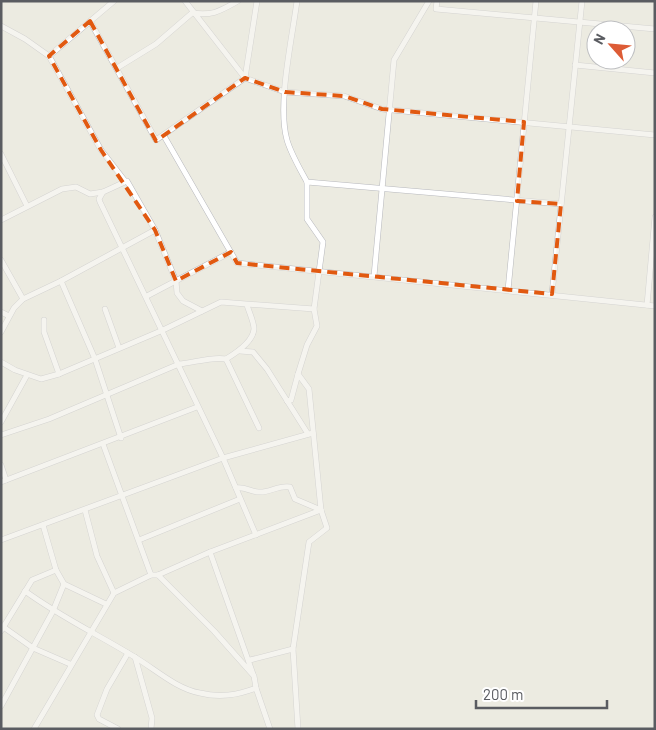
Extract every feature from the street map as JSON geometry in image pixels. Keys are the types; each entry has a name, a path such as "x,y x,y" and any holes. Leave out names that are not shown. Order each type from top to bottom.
{"street":[{"path":"49,56 114,1"},
{"path":"185,1 192,13 245,78 285,92 344,96 389,110 569,125 655,135"},
{"path":"117,68 156,44 192,13 207,15 238,1"},
{"path":"90,22 156,140 245,78 257,1"},
{"path":"286,401 291,400 307,345 317,326 314,309 321,271 323,242 307,219 306,182 287,140 285,92 297,1"},
{"path":"374,276 394,60 429,1"},
{"path":"437,1 436,9 655,29"},
{"path":"508,290 536,1"},
{"path":"552,294 582,1"},
{"path":"1,26 25,39 49,56 101,150 125,181 130,184 155,230 176,281 177,293 183,301 202,311"},
{"path":"575,65 655,73"},
{"path":"164,136 237,263 655,306"},
{"path":"1,154 27,206"},
{"path":"1,220 62,189 78,188 90,194 103,192 125,181"},
{"path":"306,182 561,204"},
{"path":"103,192 99,198 100,202 179,364 197,408 223,458 256,535"},
{"path":"648,305 655,217"},
{"path":"1,332 23,299 61,281 155,230"},
{"path":"147,296 231,252"},
{"path":"1,260 3,267 23,299"},
{"path":"61,281 95,359 121,438"},
{"path":"1,362 41,379 60,374 163,330 221,302 314,309"},
{"path":"1,435 49,419 179,364 200,362 218,357 226,359 240,351 254,328 247,305"},
{"path":"105,309 119,348"},
{"path":"1,312 10,316"},
{"path":"44,320 44,332 60,374"},
{"path":"240,351 253,352 267,369 286,401 310,433"},
{"path":"226,359 259,428"},
{"path":"1,422 27,374"},
{"path":"298,374 309,389 310,433 321,510 327,528 309,542 306,552 293,649 298,729"},
{"path":"1,465 4,481 197,408"},
{"path":"1,540 223,458 310,433"},
{"path":"103,444 150,575"},
{"path":"236,488 241,487 259,493 284,486 290,487 295,499 321,510"},
{"path":"139,540 240,499"},
{"path":"85,510 98,556 114,593"},
{"path":"34,729 90,630 114,593 150,575 158,575 210,552 321,510"},
{"path":"43,525 56,570 64,584 106,604"},
{"path":"210,552 250,660 256,688 270,729"},
{"path":"56,570 32,580 2,628 33,648 70,664"},
{"path":"158,575 214,631 254,676"},
{"path":"1,706 53,611 64,584"},
{"path":"25,591 53,611 90,630 180,685 199,693 233,696 256,688"},
{"path":"250,660 293,649"},
{"path":"118,729 99,719 97,715 106,689 128,653"},
{"path":"135,657 152,718 151,729"}],"highlighted area":[{"path":"90,21 156,141 245,78 285,92 344,96 382,109 524,122 517,201 561,204 552,294 237,263 231,252 176,281 155,230 101,150 49,56"}]}
